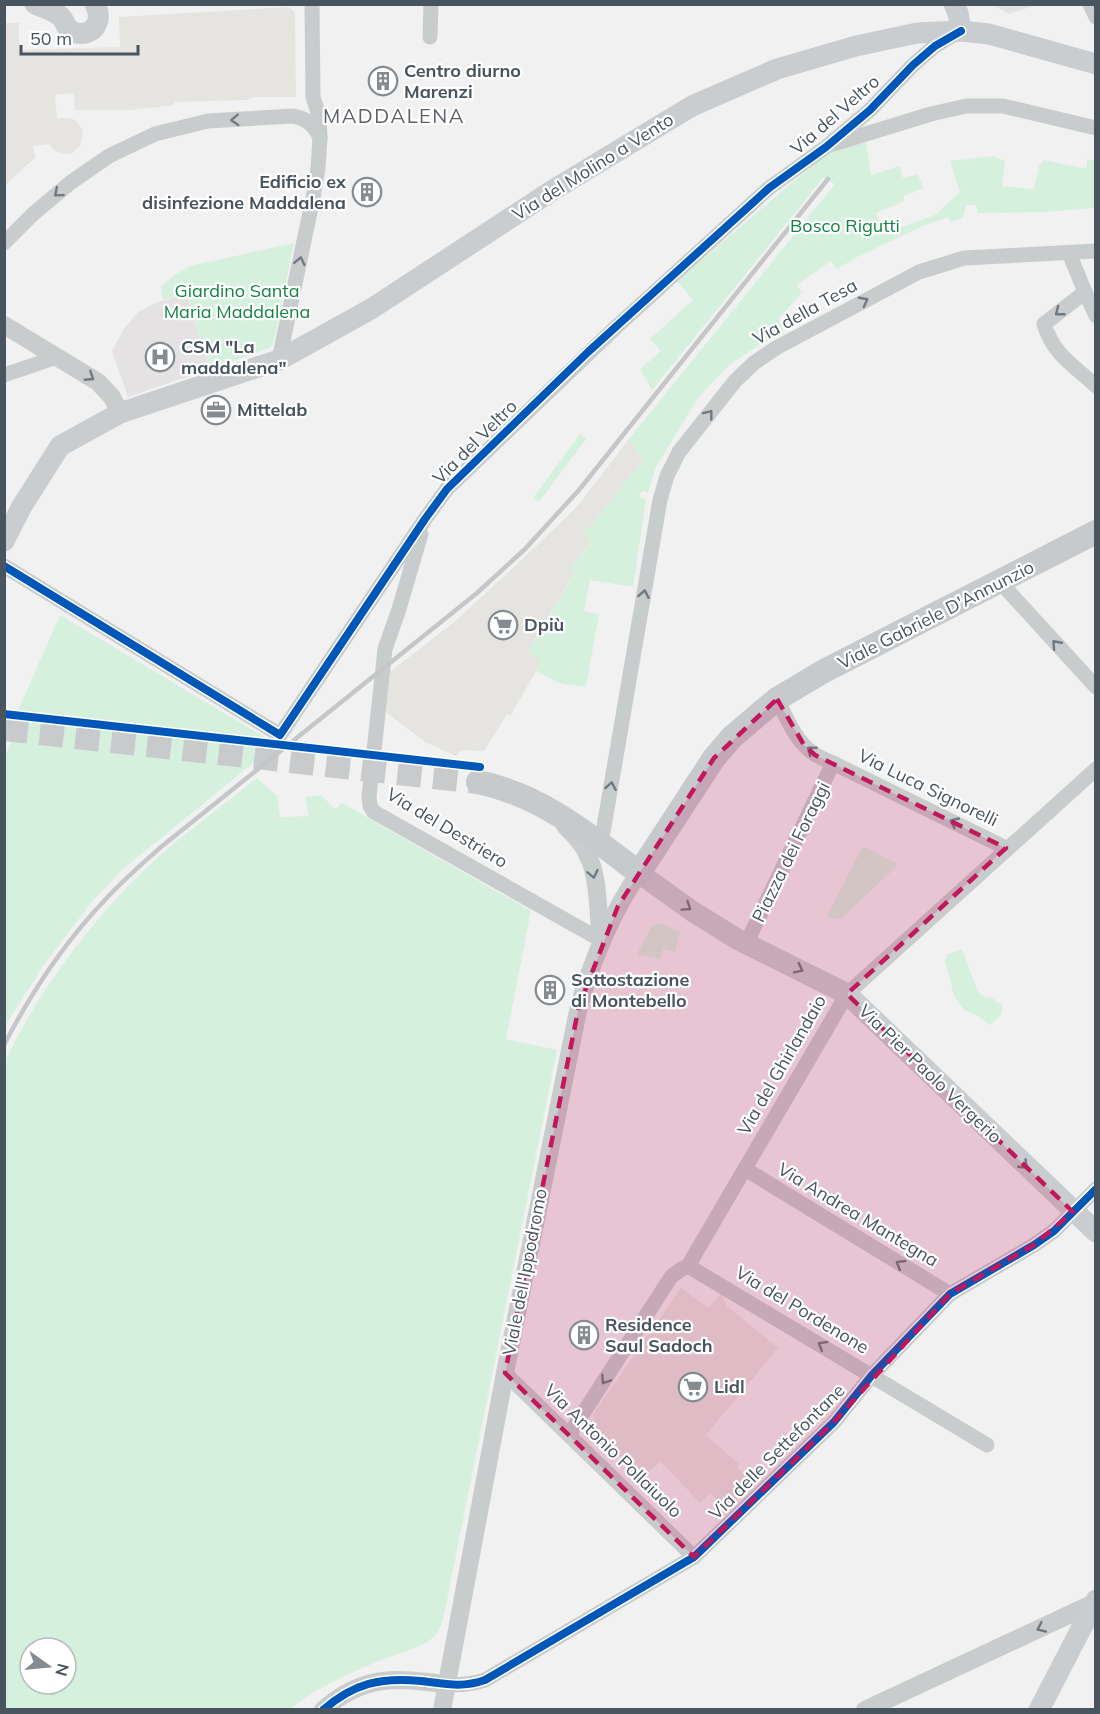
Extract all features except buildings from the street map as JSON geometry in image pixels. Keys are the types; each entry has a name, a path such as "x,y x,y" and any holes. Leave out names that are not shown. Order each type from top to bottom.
{"main road":[{"path":"35,4 54,12 65,12 68,29 85,34 95,27 102,8"},
{"path":"954,4 961,31"},
{"name":"Via del Molino a Vento","path":"4,541 22,506 60,446 120,413 279,360 371,309 553,190 692,106 777,69 856,46 917,33 961,31 1002,37 1095,64"},
{"name":"Viale Gabriele D'Annunzio","path":"777,699 824,671 1095,532"},
{"path":"639,873 714,758 732,737 777,699"},
{"name":"Piazza dei Foraggi","path":"478,782 510,790 531,799 576,826 692,911 746,944"},
{"name":"Via Pier Paolo Vergerio","path":"746,944 847,994 1095,1232"},
{"path":"1039,1710 1095,1602"}],"street":[{"path":"279,360 313,198 320,138 319,116 313,97 312,4"},
{"path":"430,37 431,4"},
{"path":"1090,4 1095,17"},
{"name":"Via del Veltro","path":"4,566 280,735 447,489 588,352 769,188 826,147 870,110 913,65 935,46 961,31"},
{"path":"293,116 306,107 313,97"},
{"path":"826,147 931,114 966,106 1003,106 1095,128"},
{"path":"4,243 33,214 70,183 109,156 155,134 208,121 293,116 301,117 309,122 316,129 320,138"},
{"name":"Via della Tesa","path":"601,844 660,500 679,452 735,381 754,363 776,348 920,272 964,258 1095,251"},
{"path":"1069,253 1095,316"},
{"path":"1085,292 1044,324 1054,347 1095,386"},
{"path":"4,325 98,382 112,397 120,413"},
{"path":"4,375 57,357"},
{"name":"Via del Destriero","path":"425,519 385,649 369,797 370,806 374,812 601,940"},
{"path":"1000,582 1095,687"},
{"name":"Piazza dei Foraggi","path":"746,944 833,763 815,755 804,745 791,727 777,699"},
{"name":"Via Luca Signorelli","path":"833,763 1006,848"},
{"name":"Via del Ghirlandaio","path":"569,1435 671,1277 688,1266 847,994 1095,769"},
{"path":"531,799 561,822 577,838 589,857 594,877 601,940"},
{"name":"Viale dell'Ippodromo","path":"442,1710 505,1373 579,1006 601,940 624,895 639,873"},
{"name":"Via Andrea Mantegna","path":"745,1169 950,1294"},
{"name":"Via delle Settefontane","path":"446,1684 458,1686 485,1680 694,1557 834,1422 872,1375 950,1294 1035,1245 1054,1231 1095,1189"},
{"name":"Via del Pordenone","path":"688,1266 987,1445"},
{"name":"Via Antonio Pollaiuolo","path":"505,1373 694,1557"},
{"path":"865,1710 1095,1602"},
{"path":"323,1710 352,1689 369,1682 393,1680 446,1684"}],"highlighted area":[{"path":"777,699 804,745 815,755 1006,848 847,994 1073,1212 1034,1245 950,1294 834,1422 694,1557 505,1373 579,1006 618,906 714,758"}],"shaded area":[{"path":"992,4 1036,5 1009,14"},
{"path":"288,7 295,13 296,97 175,102 174,105 130,110 75,110 74,93 55,95 57,119 73,119 82,129 83,137 80,146 72,153 65,154 55,151 49,144 33,146 36,157 5,185 5,23 19,23 19,50 120,47 119,17"},
{"path":"186,293 210,369 128,397 112,351 124,329 137,313 153,304"},
{"path":"629,439 643,460 585,533 590,544 571,567 575,572 528,651 541,660 536,671 511,715 507,714 484,751 463,750 456,756 425,742 386,712 390,672 454,622 576,508"},
{"path":"681,1288 709,1308 721,1293 727,1306 778,1348 706,1435 739,1464 737,1467 754,1484 726,1509 710,1493 700,1503 661,1462 642,1477 610,1447 594,1423 593,1414"}],"green space":[{"name":"Bosco Rigutti","path":"866,142 871,175 900,166 903,178 918,174 923,188 904,196 903,202 876,213 881,226 890,223 894,230 935,215 960,192 950,161 993,156 1005,161 1002,186 1034,189 1039,166 1044,160 1082,168 1087,167 1087,159 1095,161 1095,208 1046,212 978,213 976,205 966,205 963,218 951,222 947,217 923,226 837,269 831,261 797,285 802,293 779,318 784,334 759,345 728,366 698,398 656,467 648,493 642,491 639,496 646,500 633,587 590,580 584,611 599,614 586,687 559,683 536,671 541,660 528,651 575,573 571,567 590,545 585,533 643,460 629,439 835,184 823,178 652,390 640,369 661,351 650,339 693,300 677,281 830,150"},
{"name":"Giardino Santa Maria Maddalena","path":"294,243 273,345 210,369 187,293 163,300 161,287 190,266"},
{"path":"580,434 586,439 539,502 533,498"},
{"path":"60,615 278,745 122,870 91,903 43,966 5,1026 5,755 18,728 12,724"},
{"path":"257,778 277,796 280,817 309,816 305,797 321,795 335,809 342,803 531,911 506,1039 557,1050 443,1620 437,1633 427,1642 337,1680 291,1709 5,1709 5,1061 45,990 77,945 131,883 192,829"},
{"path":"863,846 896,863 896,867 842,918 835,919 827,916"},
{"path":"663,924 680,932 675,952 663,949 660,959 637,954 651,927"},
{"path":"962,949 978,992 1003,1006 1001,1015 990,1025 977,1015 964,1010 954,996 945,960 948,954"}],"tunnel":[{"path":"4,729 478,782"}],"railway":[{"path":"4,1045 25,1006 62,951 89,917 124,880 161,847 477,593 525,549 579,490 828,179"}],"cycle path":[{"path":"4,566 280,735 447,489 588,352 769,188 826,147 870,110 913,65 935,46 961,31"},
{"path":"4,714 480,767"},
{"path":"323,1710 357,1688 381,1681 407,1680 461,1685 485,1680 694,1557 834,1422 872,1375 950,1294 1054,1231 1096,1189"}],"place":[{"name":"Centro diurno Marenzi","path":"383,81"},
{"name":"Edificio ex disinfezione Maddalena","path":"367,192"},
{"name":"CSM \"La maddalena\"","path":"160,357"},
{"name":"Mittelab","path":"216,410"},
{"name":"Dpiù","path":"503,625"},
{"name":"Sottostazione di Montebello","path":"550,990"},
{"name":"Residence Saul Sadoch","path":"584,1335"},
{"name":"Lidl","path":"693,1387"}],"district":[{"name":"MADDALENA","path":"394,116"}]}
